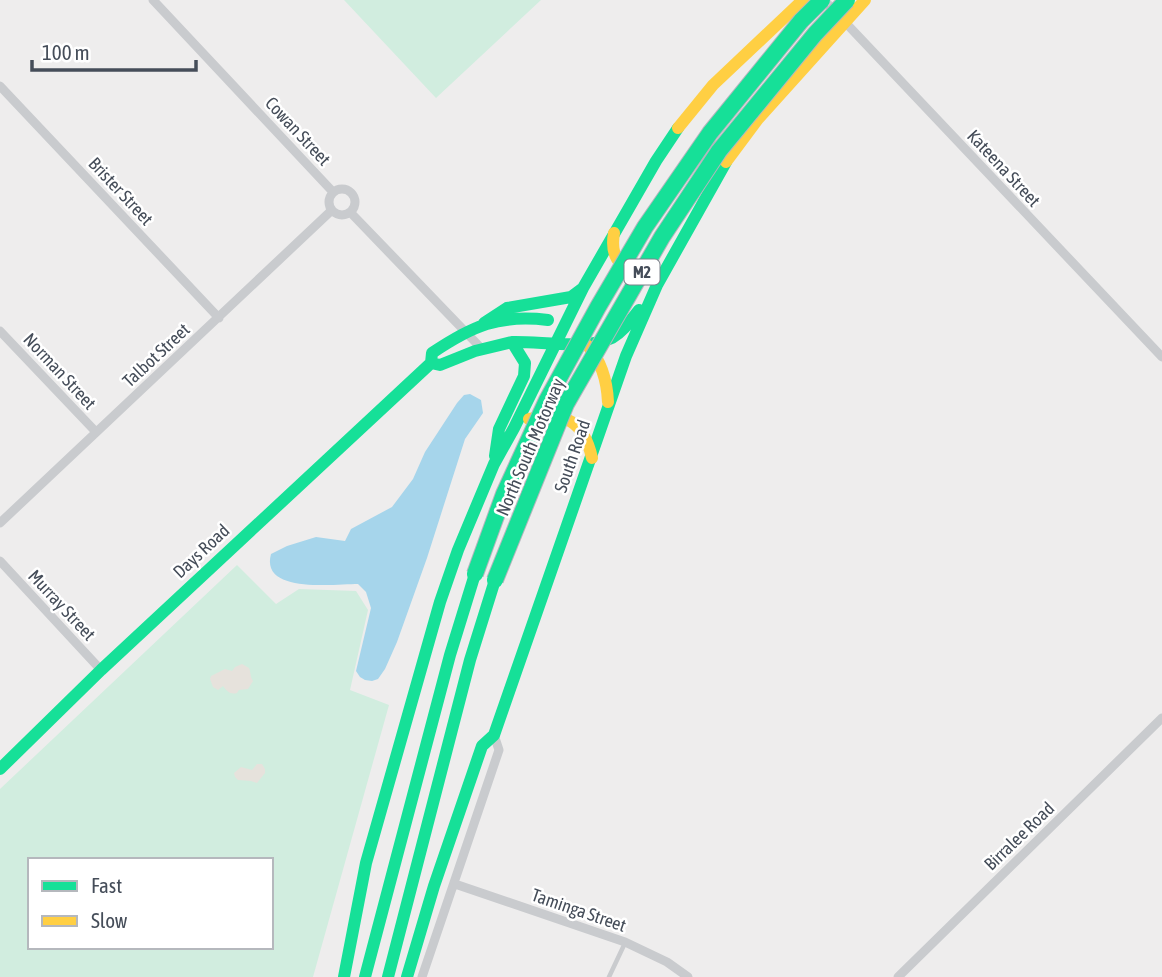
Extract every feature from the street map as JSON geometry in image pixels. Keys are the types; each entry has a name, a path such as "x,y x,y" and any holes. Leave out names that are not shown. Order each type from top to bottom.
{"main road":[{"path":"344,977 366,863 440,602 454,560 494,464 583,288 656,160 682,122 722,75 803,0"},
{"name":"North South Motorway","path":"365,977 450,655 475,574 504,494 547,400 645,227 710,133 801,21 823,0"},
{"name":"North South Motorway","path":"388,977 471,660 495,580 566,404 662,237 719,151 815,34 847,0"},
{"name":"South Road","path":"494,735 626,356 668,263 723,166 758,118 865,0"},
{"path":"616,230 612,239 613,250 616,260 623,268 632,273 653,274 668,263"},
{"path":"586,344 610,339 619,333 657,285"},
{"path":"484,323 508,308 570,297 583,288"},
{"name":"Days Road","path":"0,769 101,670 431,363 432,353 484,323 523,318 548,320 564,327"},
{"path":"564,327 586,344 599,359 606,379 607,410 592,458"},
{"path":"494,464 499,429 524,376 524,363 512,342"},
{"name":"Days Road","path":"431,363 440,365 481,348 512,342 586,344"},
{"path":"514,428 530,418 544,414 559,415 572,421 583,432 590,444 592,458"},
{"path":"407,977 434,886 482,747 494,735"}],"street":[{"name":"Cowan Street","path":"153,0 333,192"},
{"name":"Kateena Street","path":"823,0 1162,357"},
{"name":"Brister Street","path":"0,86 219,318"},
{"path":"341,188 352,193 355,205 351,212 339,214 332,210 329,199 333,192 341,188"},
{"name":"Talbot Street","path":"0,523 332,210"},
{"path":"351,212 481,348"},
{"name":"Norman Street","path":"0,331 96,432"},
{"name":"Murray Street","path":"0,561 101,670"},
{"name":"Birralee Road","path":"898,977 1162,718"},
{"name":"South Road","path":"422,977 499,750 494,735"},
{"name":"Taminga Street","path":"455,884 625,942 667,962 688,977"}],"lane":[{"path":"609,977 625,942"}],"green space":[{"path":"344,0 541,0 436,98"},
{"path":"237,565 276,604 299,589 356,591 368,610 350,690 389,705 313,977 0,977 0,789"}],"sand":[{"path":"242,664 249,668 253,681 248,689 232,693 223,686 218,690 213,687 211,676 225,669 232,671"},
{"path":"257,764 262,764 265,773 257,783 238,780 235,777 234,773 241,767 252,770"}],"water":[{"path":"470,394 481,400 483,413 465,439 397,642 378,679 365,680 356,671 371,608 366,592 358,584 317,585 288,581 277,576 271,567 271,554 316,537 345,541 351,529 392,507 413,479 425,452 457,403 464,395"}],"traffic: fast":[{"path":"475,574 504,494 547,400 645,227 710,133 801,21 822,0"},
{"path":"495,580 566,404 662,237 719,151 815,34 847,0"},
{"path":"344,977 366,863 440,602 458,550 494,464 583,288 678,128"},
{"path":"407,977 434,886 482,746 494,735 626,356 657,285 726,162"},
{"path":"484,323 507,308 571,297 583,288"},
{"path":"512,342 602,342 620,333 639,310"},
{"path":"0,769 101,670 431,363 432,353 473,329 487,324 515,319 548,320"},
{"path":"431,363 440,365 475,351 512,342 525,363 524,376 499,429 495,456"},
{"path":"365,977 450,655 475,574"},
{"path":"388,977 470,660 495,580"}],"traffic: slow":[{"path":"678,128 713,85 803,0"},
{"path":"726,162 758,119 865,0"},
{"path":"614,233 614,251 621,264 634,272 652,274"},
{"path":"588,346 603,372 608,402"},
{"path":"529,419 553,416 571,422 584,435 592,458"}]}
